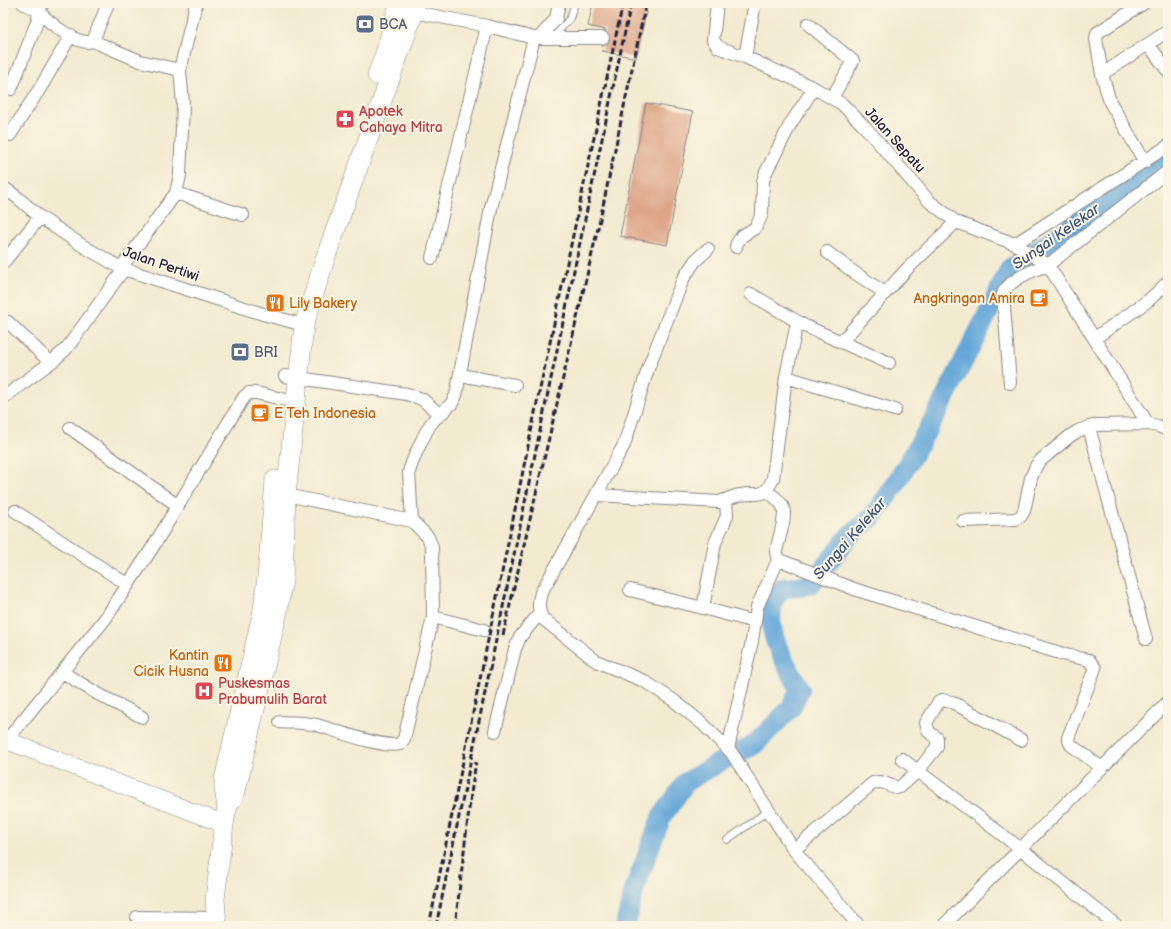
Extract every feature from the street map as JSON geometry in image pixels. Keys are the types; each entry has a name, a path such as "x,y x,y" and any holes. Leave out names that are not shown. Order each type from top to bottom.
{"main road":[{"path":"217,922 215,899 217,872 226,816 236,791 277,615 283,580 280,496 298,323 326,256 409,6"}],"street":[{"path":"23,3 40,7 49,22 71,36 86,42 93,41 140,61 180,70"},
{"path":"3,398 50,362 66,348 78,334 122,268 176,193 180,175 183,104 180,70 196,3"},
{"path":"412,521 409,472 411,464 433,420 452,403 456,395 491,208 536,38 556,19 559,3"},
{"name":"Jalan Sepatu","path":"716,3 713,40 718,47 745,57 814,88 842,104 865,127 929,201 956,222 1017,245 1046,264"},
{"path":"745,57 755,3"},
{"path":"1144,3 1097,33 1096,39 1102,74 1110,102 1144,162"},
{"path":"93,41 107,6"},
{"path":"409,6 536,38 603,38"},
{"path":"11,89 37,22 40,7"},
{"path":"808,24 854,61 832,98"},
{"path":"432,258 487,26"},
{"path":"1102,74 1168,31"},
{"path":"10,135 71,36"},
{"path":"1148,44 1168,71"},
{"path":"736,247 742,236 755,228 758,223 762,214 763,181 766,172 791,123 814,88"},
{"path":"1017,245 1168,146"},
{"path":"1010,383 1003,294 1006,288 1011,283 1034,269 1046,264 1168,171"},
{"name":"Jalan Pertiwi","path":"3,187 18,198 40,218 83,246 122,268 263,314 298,323"},
{"path":"176,193 243,215"},
{"path":"3,264 40,218"},
{"path":"841,342 907,269 956,222"},
{"path":"708,249 695,261 683,279 649,366 624,445 541,593 539,601 540,614 542,618 596,661 644,681 673,700 702,724 730,751 740,764 794,850 859,926"},
{"path":"827,252 885,293"},
{"path":"1046,264 1095,338 1148,424"},
{"path":"1095,338 1149,300 1168,282"},
{"path":"751,294 797,322 889,363"},
{"path":"8,322 50,362"},
{"path":"597,495 719,502 742,494 763,494 767,491 773,478 786,377 797,322"},
{"path":"460,375 515,385"},
{"path":"292,377 407,394 422,398 440,415"},
{"path":"786,377 895,410"},
{"path":"226,816 4,742 105,619 178,506 244,397 249,393 256,392 289,401"},
{"path":"963,521 1016,519 1021,516 1024,511 1031,478 1036,466 1041,460 1078,430 1097,424 1148,424 1168,430"},
{"path":"1088,427 1146,639"},
{"path":"70,428 178,506"},
{"path":"767,491 776,498 783,507 784,516 776,551 777,557 782,561 857,590 1066,655 1089,660 1095,668 1068,738 1071,745 1102,768"},
{"path":"280,496 412,521 428,537 432,547 433,617 404,739 400,744 394,746 361,739 315,725 280,722"},
{"path":"703,608 715,543 727,516 726,500"},
{"path":"14,511 128,585"},
{"path":"730,751 752,641 757,607 779,558"},
{"path":"630,590 755,622"},
{"path":"495,731 515,649 520,637 540,614"},
{"path":"433,617 484,630"},
{"path":"62,672 98,694 142,717"},
{"path":"794,850 873,783 883,782 896,788 900,787 918,771 937,747 937,738 928,732 926,723 934,708 942,700 952,702 1021,740"},
{"path":"943,926 1168,702"},
{"path":"902,759 1021,849 1117,926"},
{"path":"137,917 217,922"}],"lane":[{"path":"553,38 570,18 575,3"},
{"path":"727,840 769,810"}],"building":[{"path":"593,3 648,3 636,58 602,51 606,30 588,26"},
{"path":"646,103 693,112 667,245 620,236"}],"waterway":[{"name":"Sungai Kelekar","path":"625,926 634,890 661,818 686,782 720,762 754,745 791,708 800,689 783,659 774,637 771,615 774,599 783,588 800,587 811,584 849,536 872,517 895,485 935,417 1010,268 1054,239 1168,158"}],"railway":[{"path":"429,926 538,398 623,3"},
{"path":"436,926 631,3"},
{"path":"503,635 601,215 646,3"},
{"path":"455,926 476,762"}],"place":[{"name":"BCA","path":"365,24"},
{"name":"Apotek Cahaya Mitra","path":"345,119"},
{"name":"Angkringan Amira","path":"1039,298"},
{"name":"Lily Bakery","path":"275,303"},
{"name":"BRI","path":"240,352"},
{"name":"E Teh Indonesia","path":"260,413"},
{"name":"Kantin Cicik Husna","path":"223,663"},
{"name":"Puskesmas Prabumulih Barat","path":"204,691"}]}
